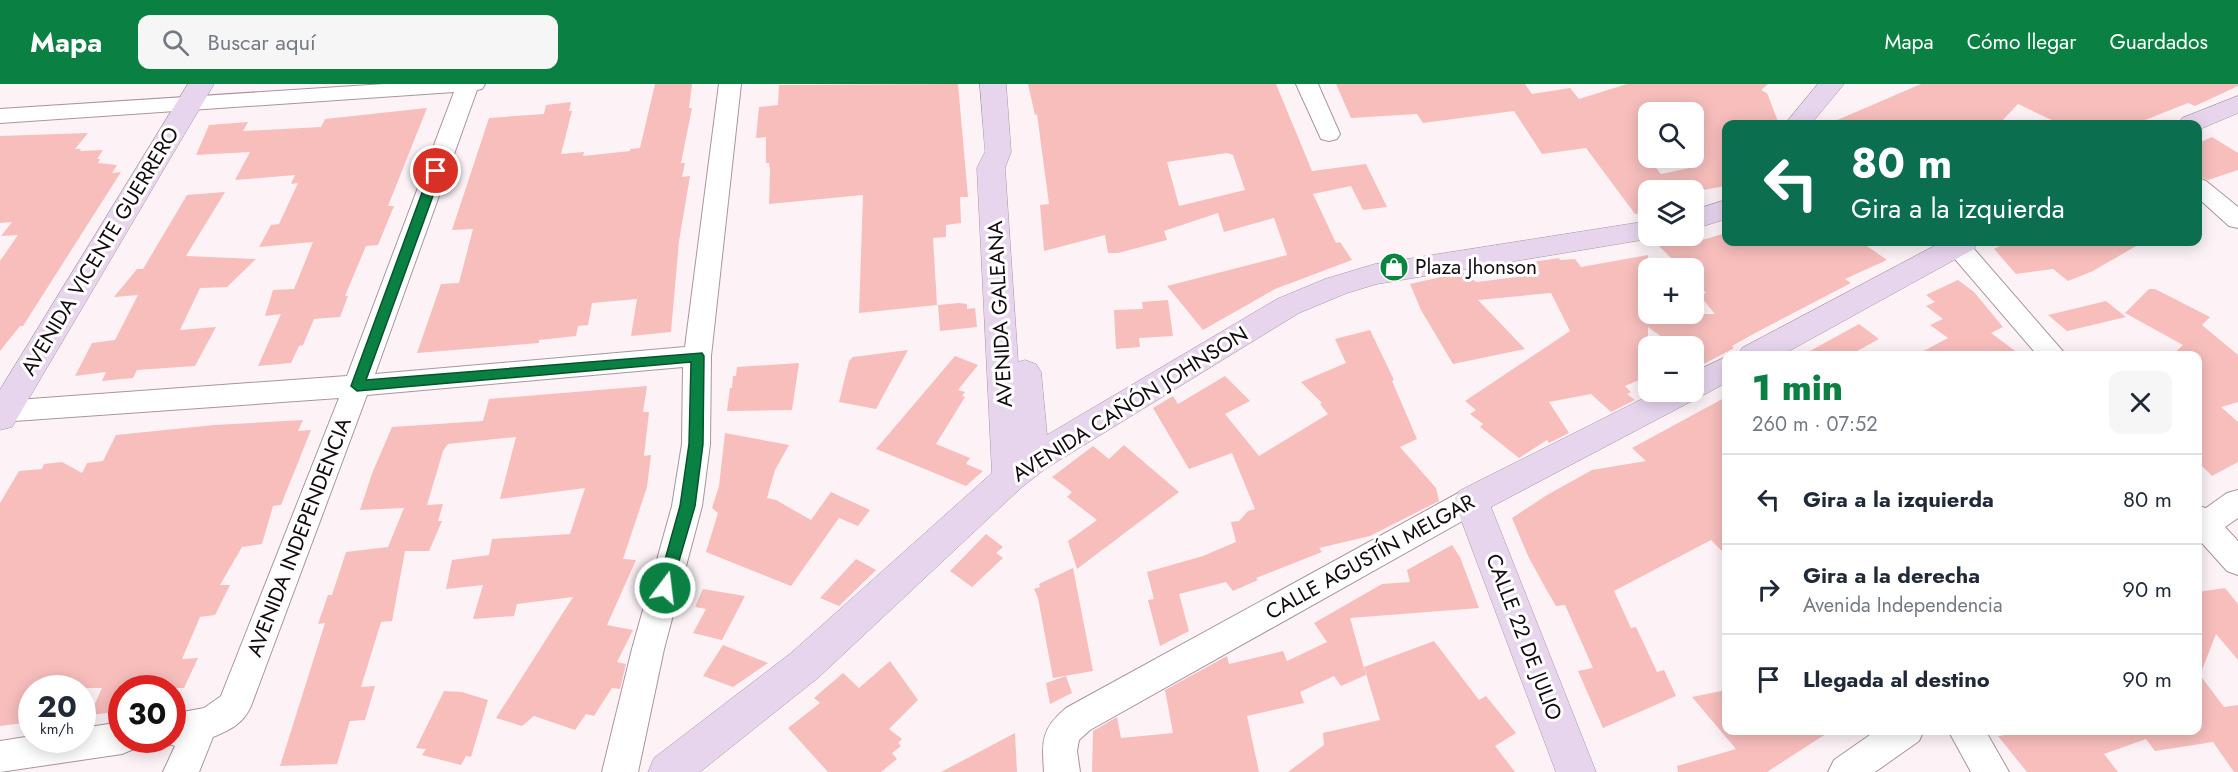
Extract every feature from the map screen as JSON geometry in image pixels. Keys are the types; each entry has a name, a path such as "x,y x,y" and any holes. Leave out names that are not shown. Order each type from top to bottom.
{"street":[{"name":"AVENIDA INDEPENDENCIA","path":"181,772 199,724 234,706 357,386 467,84"},
{"path":"0,116 194,94 474,84"},
{"path":"620,772 648,649 687,506 696,444 697,356 730,84"},
{"name":"AVENIDA GALEANA","path":"993,84 998,152 991,168 1021,469"},
{"path":"1307,84 1329,134"},
{"path":"1801,120 1828,85"},
{"name":"AVENIDA VICENTE GUERRERO","path":"1,414 194,94"},
{"path":"2200,120 2238,104"},
{"path":"2202,189 2238,220"},
{"path":"1704,217 1722,210"},
{"name":"AVENIDA CAÑÓN JOHNSON","path":"668,772 805,665 1021,469 1288,306 1336,286 1375,274 1638,232"},
{"path":"1762,351 1955,246"},
{"path":"1962,246 2050,351"},
{"path":"1,414 697,356"},
{"path":"1704,381 1722,371"},
{"name":"CALLE AGUSTÍN MELGAR","path":"1062,772 1060,751 1063,732 1078,718 1471,501 1664,402"},
{"name":"CALLE 22 DE JULIO","path":"1471,501 1576,772"},
{"path":"2202,523 2238,502"},
{"path":"2202,526 2238,562"},
{"path":"1846,772 1900,735"},
{"path":"1968,735 1991,772"},
{"path":"0,757 108,740"}],"building":[{"path":"655,84 692,84 689,108 692,108 681,163 685,163 682,177 690,176 679,241 671,332 631,336 637,299 592,303 588,325 578,326 576,336 539,340 539,343 417,353 441,284 459,283 473,229 452,230 489,118 544,114 546,105 571,102 569,111 572,111 561,154 584,152 583,156 630,151 630,149 640,148"},
{"path":"958,84 968,197 960,197 961,223 946,225 946,237 933,238 937,305 859,313 863,195 769,204 770,170 769,163 766,163 766,137 756,138 759,107 778,105 779,85"},
{"path":"1028,84 1276,84 1312,171 1366,164 1387,207 1363,210 1351,186 1313,194 1336,243 1340,242 1352,260 1275,289 1203,330 1167,286 1287,255 1274,218 1224,232 1218,213 1164,231 1167,240 1118,253 1108,253 1105,235 1044,251 1040,205 1049,204 1037,114 1035,115","holes":["1227,153 1233,155 1245,190 1179,206 1167,162"]},
{"path":"1336,84 1525,84 1532,94 1570,88 1579,99 1627,84 1768,84 1761,90 1767,93 1777,120 1722,120 1722,187 1704,190 1704,180 1638,180 1638,214 1635,214 1586,148 1542,154 1514,111 1423,123 1417,114 1351,118"},
{"path":"1921,84 2238,84 2195,106 2188,103 2145,120 2052,120 2018,104 2003,120 1837,120"},
{"path":"427,108 388,206 394,206 378,245 366,246 345,296 348,296 340,317 314,319 303,345 299,346 291,363 258,366 281,314 265,316 273,290 294,289 313,242 259,247 271,225 279,224 298,183 291,184 295,175 235,180 250,152 196,155 209,125 248,122 243,131 321,127 325,119"},
{"path":"88,133 75,149 81,149 80,151 103,150 97,159 100,159 98,163 117,165 112,173 121,172 23,326 20,326 0,351 0,261 18,235 1,236 12,222 0,223 0,136"},
{"path":"2212,137 2238,153 2238,170 2208,180 2202,178 2202,141"},
{"path":"225,192 186,256 256,259 227,287 200,288 180,330 216,327 195,366 137,370 133,378 102,381 106,372 75,376 92,343 115,340 138,295 114,297 137,269 143,269 187,195"},
{"path":"1722,234 1722,246 1867,246 1887,260 1845,279 1851,283 1732,346 1734,348 1722,351 1722,354 1704,364 1704,336 1660,336 1648,327 1648,336 1638,336 1638,380 1625,386 1631,392 1627,394 1635,400 1611,412 1591,394 1549,402 1569,433 1549,443 1547,440 1519,458 1480,427 1483,424 1470,414 1476,410 1465,401 1570,331 1551,293 1478,300 1525,349 1453,364 1421,310 1410,284 1463,272 1477,282 1540,274 1533,262 1559,258 1560,260 1575,259 1581,267 1648,255 1648,258 1638,258 1638,324 1704,324 1704,314 1715,314 1704,301 1706,293 1704,291 1704,258 1671,258 1659,246 1704,246 1704,239"},
{"path":"2000,246 2136,246 2093,271 2068,281 2053,269 2016,274 1994,249"},
{"path":"1958,280 1974,292 2003,327 1991,333 2015,351 1923,351 1948,338 1930,325 1943,319 1926,306 1935,302 1926,295"},
{"path":"2149,289 2155,289 2210,317 2202,325 2238,355 2238,402 2221,407 2238,422 2238,462 2212,476 2202,466 2202,351 2176,351 2183,345 2125,313"},
{"path":"1168,300 1173,336 1139,338 1140,347 1116,349 1114,310 1143,309 1142,302"},
{"path":"2106,301 2126,317 2067,331 2048,315"},
{"path":"967,304 967,309 975,308 977,327 940,331 938,305"},
{"path":"1859,324 1879,339 1857,351 1810,351"},
{"path":"1370,330 1394,380 1392,381 1417,439 1400,447 1436,488 1439,501 1370,536 1319,548 1322,552 1256,578 1258,580 1233,591 1226,582 1179,594 1189,631 1160,646 1148,600 1154,599 1147,572 1203,556 1236,542 1231,522 1239,521 1248,511 1255,509 1232,453 1189,469 1153,408 1173,396 1178,404 1225,376 1250,401 1225,414 1259,456 1328,414 1320,404 1322,403 1301,382 1346,363 1335,339"},
{"path":"908,350 876,409 839,402 849,361 853,357"},
{"path":"955,356 978,365 958,390 965,392 962,396 965,397 936,444 970,458 966,464 983,471 966,486 876,449"},
{"path":"799,363 792,410 727,411 730,388 732,388 733,376 736,376 737,367"},
{"path":"647,386 643,412 649,412 644,456 651,455 647,487 623,559 636,560 607,625 633,630 617,662 626,664 620,689 612,688 594,716 586,714 575,730 534,716 522,726 496,718 573,597 517,604 514,616 473,619 483,585 446,589 452,560 489,555 492,539 570,534 585,488 500,499 516,437 448,444 443,451 427,505 443,504 438,521 442,521 429,551 405,551 392,621 381,622 361,687 375,686 365,720 350,721 337,764 280,766 325,623 318,624 328,595 332,595 346,552 388,547 404,508 360,510 373,471 392,427 483,421 489,399"},
{"path":"1722,399 1722,551 1711,540 1614,591 1631,628 1636,627 1657,672 1664,670 1676,696 1603,728 1578,671 1593,668 1565,605 1556,606 1529,558 1512,518 1592,470 1646,461 1632,448"},
{"path":"303,420 298,431 311,430 281,505 273,506 262,544 242,547 220,585 230,585 215,615 200,617 182,659 198,658 186,684 186,675 108,675 108,713 96,714 96,702 102,688 96,688 96,675 18,675 18,724 0,726 0,503 19,471 42,469 44,464 62,462 82,473 87,463 103,461 116,435 214,425"},
{"path":"725,433 789,445 775,470 767,498 776,500 811,520 831,492 870,510 858,526 839,518 791,586 706,552 718,513 712,508 719,486"},
{"path":"1124,445 1179,492 1077,569 1068,541 1097,520 1067,497 1072,492 1052,477 1093,446 1109,459"},
{"path":"986,534 1003,547 996,553 1003,558 972,587 950,571"},
{"path":"1452,545 1460,557 1479,608 1350,618 1366,675 1341,686 1334,676 1300,692 1304,703 1247,716 1259,772 1092,772 1093,731 1117,717 1121,738 1173,733 1165,690 1227,656 1229,664 1283,651 1287,661 1327,642 1314,623 1382,584 1410,582 1407,570"},
{"path":"856,559 876,570 839,606 820,598"},
{"path":"1073,568 1093,671 1053,678 1038,598 1034,589 1040,587 1039,584"},
{"path":"2225,588 2238,604 2238,660 2216,634 2202,670 2202,591"},
{"path":"703,589 745,596 722,640 693,633 706,609 695,607"},
{"path":"1434,641 1479,700 1486,696 1516,733 1495,746 1515,772 1288,772 1324,745 1323,733 1380,720 1364,667"},
{"path":"723,645 768,663 733,687 703,676"},
{"path":"890,661 918,700 889,729 902,739 898,743 901,746 892,753 897,759 881,772 828,772 788,728 820,703 814,698 843,673 859,688"},
{"path":"1066,676 1072,693 1050,704 1046,683"},
{"path":"2202,678 2224,707 2238,705 2238,772 2234,772 2213,742 2155,751 2146,739 2104,754 2118,772 2027,772 1998,736 2202,735"},
{"path":"444,691 462,692 488,700 471,757 466,756 461,765 422,755 426,749 416,748"},
{"path":"1722,691 1722,732 1692,697"},
{"path":"1015,733 1017,772 941,772"},
{"path":"1724,735 1824,735 1767,772 1678,772 1677,766 1736,749"}],"place":[{"name":"Plaza Jhonson","path":"1394,267"}],"route":[{"path":"436,171 357,386 697,356 696,444 687,506 665,588"}]}
